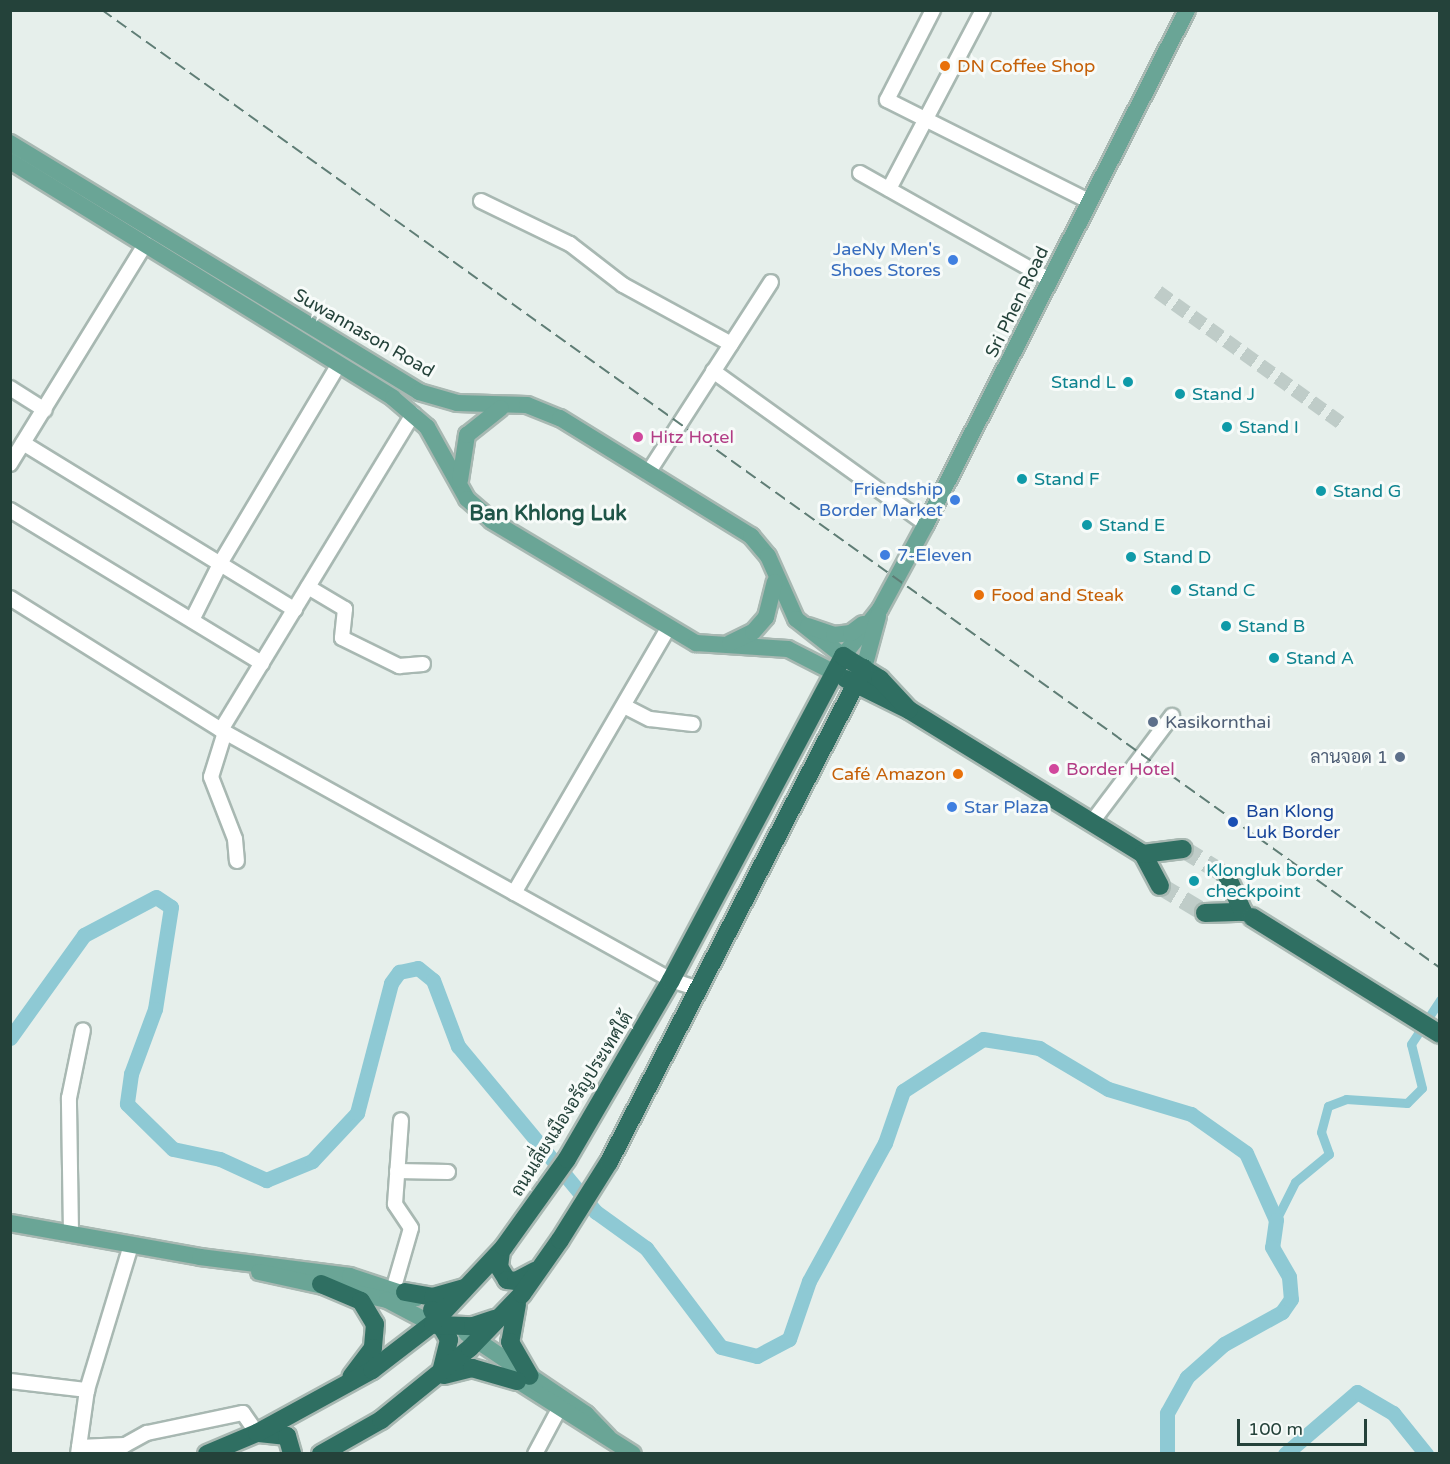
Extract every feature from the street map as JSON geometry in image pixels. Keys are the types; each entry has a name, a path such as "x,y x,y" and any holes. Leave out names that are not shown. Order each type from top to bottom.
{"highway":[{"name":"Suwannason Road","path":"843,656 864,668 909,710"},
{"name":"ถนนเลี่ยงเมืองอรัญประเทศใต้","path":"321,1454 381,1420 437,1376 463,1292 501,1251 532,1210 581,1135 671,980 843,656"},
{"name":"ถนนเลี่ยงเมืองอรัญประเทศใต้","path":"207,1454 257,1433 334,1392 409,1342 451,1328 500,1317 522,1294 560,1240 609,1162 864,668"},
{"name":"Suwannason Road","path":"834,672 909,710 1143,854 1161,886"},
{"path":"1143,854 1183,849"},
{"path":"1205,914 1243,912 1227,876"},
{"path":"1252,917 1435,1031"},
{"path":"501,1251 499,1267 507,1280 525,1278 541,1266"},
{"path":"321,1284 361,1301 375,1324 374,1348 334,1392"},
{"path":"400,1290 433,1297 463,1292"},
{"path":"522,1294 512,1314 510,1342 523,1379"},
{"path":"437,1376 448,1357 451,1328 500,1317"},
{"path":"437,1376 472,1368 523,1379"},
{"path":"257,1433 287,1436 292,1454"}],"main road":[{"name":"Sri Phen Road","path":"843,656 880,609 926,524 1187,10"},
{"name":"Suwannason Road","path":"10,143 402,383 456,403 508,406 554,414 751,536 768,556 775,578 796,619 843,656"},
{"name":"Suwannason Road","path":"10,161 339,364 413,414 438,443 464,492 492,521 696,643 788,648 834,672"},
{"path":"464,492 458,464 467,435 480,420 508,406"},
{"path":"724,645 753,632 766,617 775,578"},
{"name":"Sri Phen Road","path":"864,668 880,609"},
{"path":"796,619 834,635 851,633 880,609"},
{"path":"10,1223 71,1232 200,1257 321,1284 387,1300 451,1328"},
{"path":"200,1257 309,1269 400,1290 523,1379 633,1454"},
{"path":"523,1379 558,1411 608,1437"}],"street":[{"path":"933,10 887,100 1089,201"},
{"path":"889,189 983,10"},
{"path":"860,173 1050,280"},
{"path":"482,201 588,254 623,285 731,344"},
{"path":"10,464 146,243"},
{"path":"648,473 771,282"},
{"path":"192,620 221,562 339,364"},
{"path":"713,371 926,524"},
{"path":"10,388 45,410"},
{"path":"237,861 235,839 211,777 223,731 413,414"},
{"path":"24,443 221,562 295,610"},
{"path":"10,510 262,663"},
{"path":"308,587 345,609 342,638 399,666 423,664"},
{"path":"10,598 223,731 671,980 698,989"},
{"path":"514,893 668,628"},
{"path":"624,706 650,719 693,724"},
{"path":"1092,822 1172,716"},
{"path":"71,1232 69,1098 83,1030"},
{"path":"400,1290 411,1228 395,1203 401,1120"},
{"path":"397,1171 447,1172"},
{"path":"131,1245 87,1390 78,1450 125,1445 147,1433 243,1413 257,1433"},
{"path":"10,1381 87,1390"},
{"path":"535,1454 558,1411"}],"waterway":[{"path":"10,1038 84,935 156,897 171,907 155,1009 131,1074 127,1104 173,1149 220,1159 266,1180 312,1161 357,1113 391,983 399,972 418,968 433,980 458,1046 596,1212 646,1248 721,1347 757,1356 789,1339 809,1281 885,1143 903,1091 983,1039 1039,1048 1108,1089 1191,1114 1246,1153 1276,1220 1272,1247 1289,1277 1291,1299 1282,1312 1224,1344 1187,1377 1167,1413 1167,1454"},
{"path":"1276,1220 1295,1182 1329,1154 1321,1132 1328,1106 1346,1099 1407,1103 1422,1088 1411,1044 1440,1000"},
{"path":"1285,1454 1357,1392 1393,1413 1426,1454"}],"tunnel":[{"path":"1158,292 1345,426"},
{"path":"1183,849 1227,876"},
{"path":"1160,886 1205,913"}],"railway":[{"path":"102,10 1440,968"}],"place":[{"name":"DN Coffee Shop","path":"945,66"},
{"name":"JaeNy Men's Shoes Stores","path":"953,260"},
{"name":"Stand L","path":"1128,382"},
{"name":"Stand J","path":"1180,394"},
{"name":"Stand I","path":"1227,427"},
{"name":"Hitz Hotel","path":"638,437"},
{"name":"Stand F","path":"1022,479"},
{"name":"Stand G","path":"1321,491"},
{"name":"Friendship Border Market","path":"955,500"},
{"name":"Stand E","path":"1087,525"},
{"name":"7-Eleven","path":"885,555"},
{"name":"Stand D","path":"1131,557"},
{"name":"Stand C","path":"1176,590"},
{"name":"Food and Steak","path":"979,595"},
{"name":"Stand B","path":"1226,626"},
{"name":"Stand A","path":"1274,658"},
{"name":"Kasikornthai","path":"1153,722"},
{"name":"ลานจอด 1","path":"1400,757"},
{"name":"Border Hotel","path":"1054,769"},
{"name":"Café Amazon","path":"958,774"},
{"name":"Star Plaza","path":"952,807"},
{"name":"Ban Klong Luk Border","path":"1233,822"},
{"name":"Klongluk border checkpoint","path":"1194,881"}],"district":[{"name":"Ban Khlong Luk","path":"548,514"}]}
